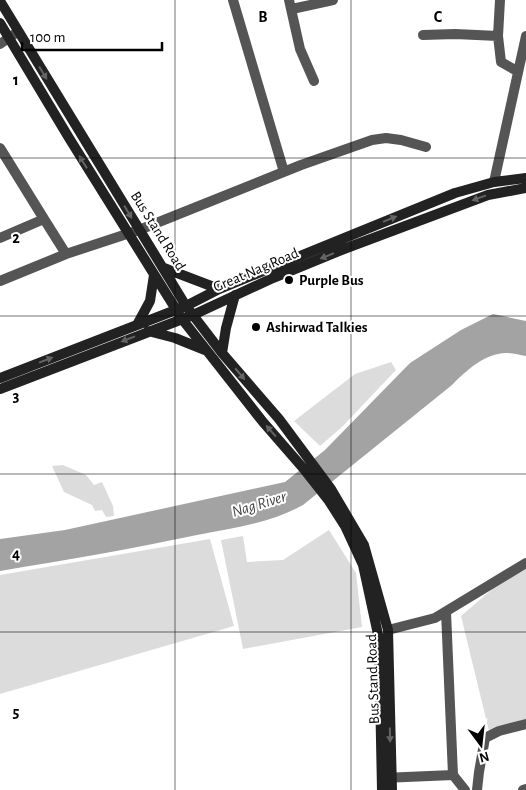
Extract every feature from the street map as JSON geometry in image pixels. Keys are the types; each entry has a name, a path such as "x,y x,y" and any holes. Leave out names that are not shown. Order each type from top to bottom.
{"main road":[{"name":"Bus Stand Road","path":"0,1 164,268 181,308 193,315 222,353 279,419 306,465"},
{"path":"0,23 4,41 154,275 181,308 182,319 263,422 306,465 327,492 345,526 363,565 379,639 386,778 382,790"},
{"name":"Great Nag Road","path":"0,378 181,308 219,289 455,193 494,182 526,178"},
{"name":"Great Nag Road","path":"0,388 193,315 235,295 344,249 488,195 526,188"},
{"path":"164,268 219,289"},
{"path":"138,325 150,301 154,275"},
{"path":"222,353 226,328 235,295"},
{"path":"148,331 175,338 206,350"},
{"name":"Bus Stand Road","path":"327,492 364,545 388,630 386,778 392,790"}],"street":[{"path":"233,0 284,172"},
{"path":"314,81 300,49 290,5 333,0"},
{"path":"500,0 498,36 501,62 517,71"},
{"path":"4,41 18,32"},
{"path":"423,35 498,36"},
{"path":"494,182 526,36"},
{"path":"0,280 66,254 139,230 348,148 386,138 402,140 426,147"},
{"path":"0,148 66,254"},
{"path":"0,238 44,219"},
{"path":"388,630 435,618 526,563"},
{"path":"446,612 453,775 465,790"},
{"path":"478,790 485,738 499,731 526,724"},
{"path":"386,778 453,775"}],"shaded area":[{"path":"391,362 396,370 342,427 320,446 294,421 355,374"},
{"path":"63,465 86,475 94,485 102,482 113,506 114,516 106,517 102,510 95,511 92,505 64,492 52,466"},
{"path":"329,530 356,573 362,627 243,649 221,540 243,536 247,562 283,560"},
{"path":"210,539 234,626 0,694 0,575"},
{"path":"526,568 526,720 489,731 461,616 496,586"}],"water":[{"name":"Nag River","path":"493,314 526,321 526,356 508,353 498,354 476,364 303,505 265,521 123,550 0,571 0,539 65,530 285,482 325,450 410,363 461,330"}],"place":[{"name":"Purple Bus","path":"289,280"},
{"name":"Ashirwad Talkies","path":"256,327"}]}
